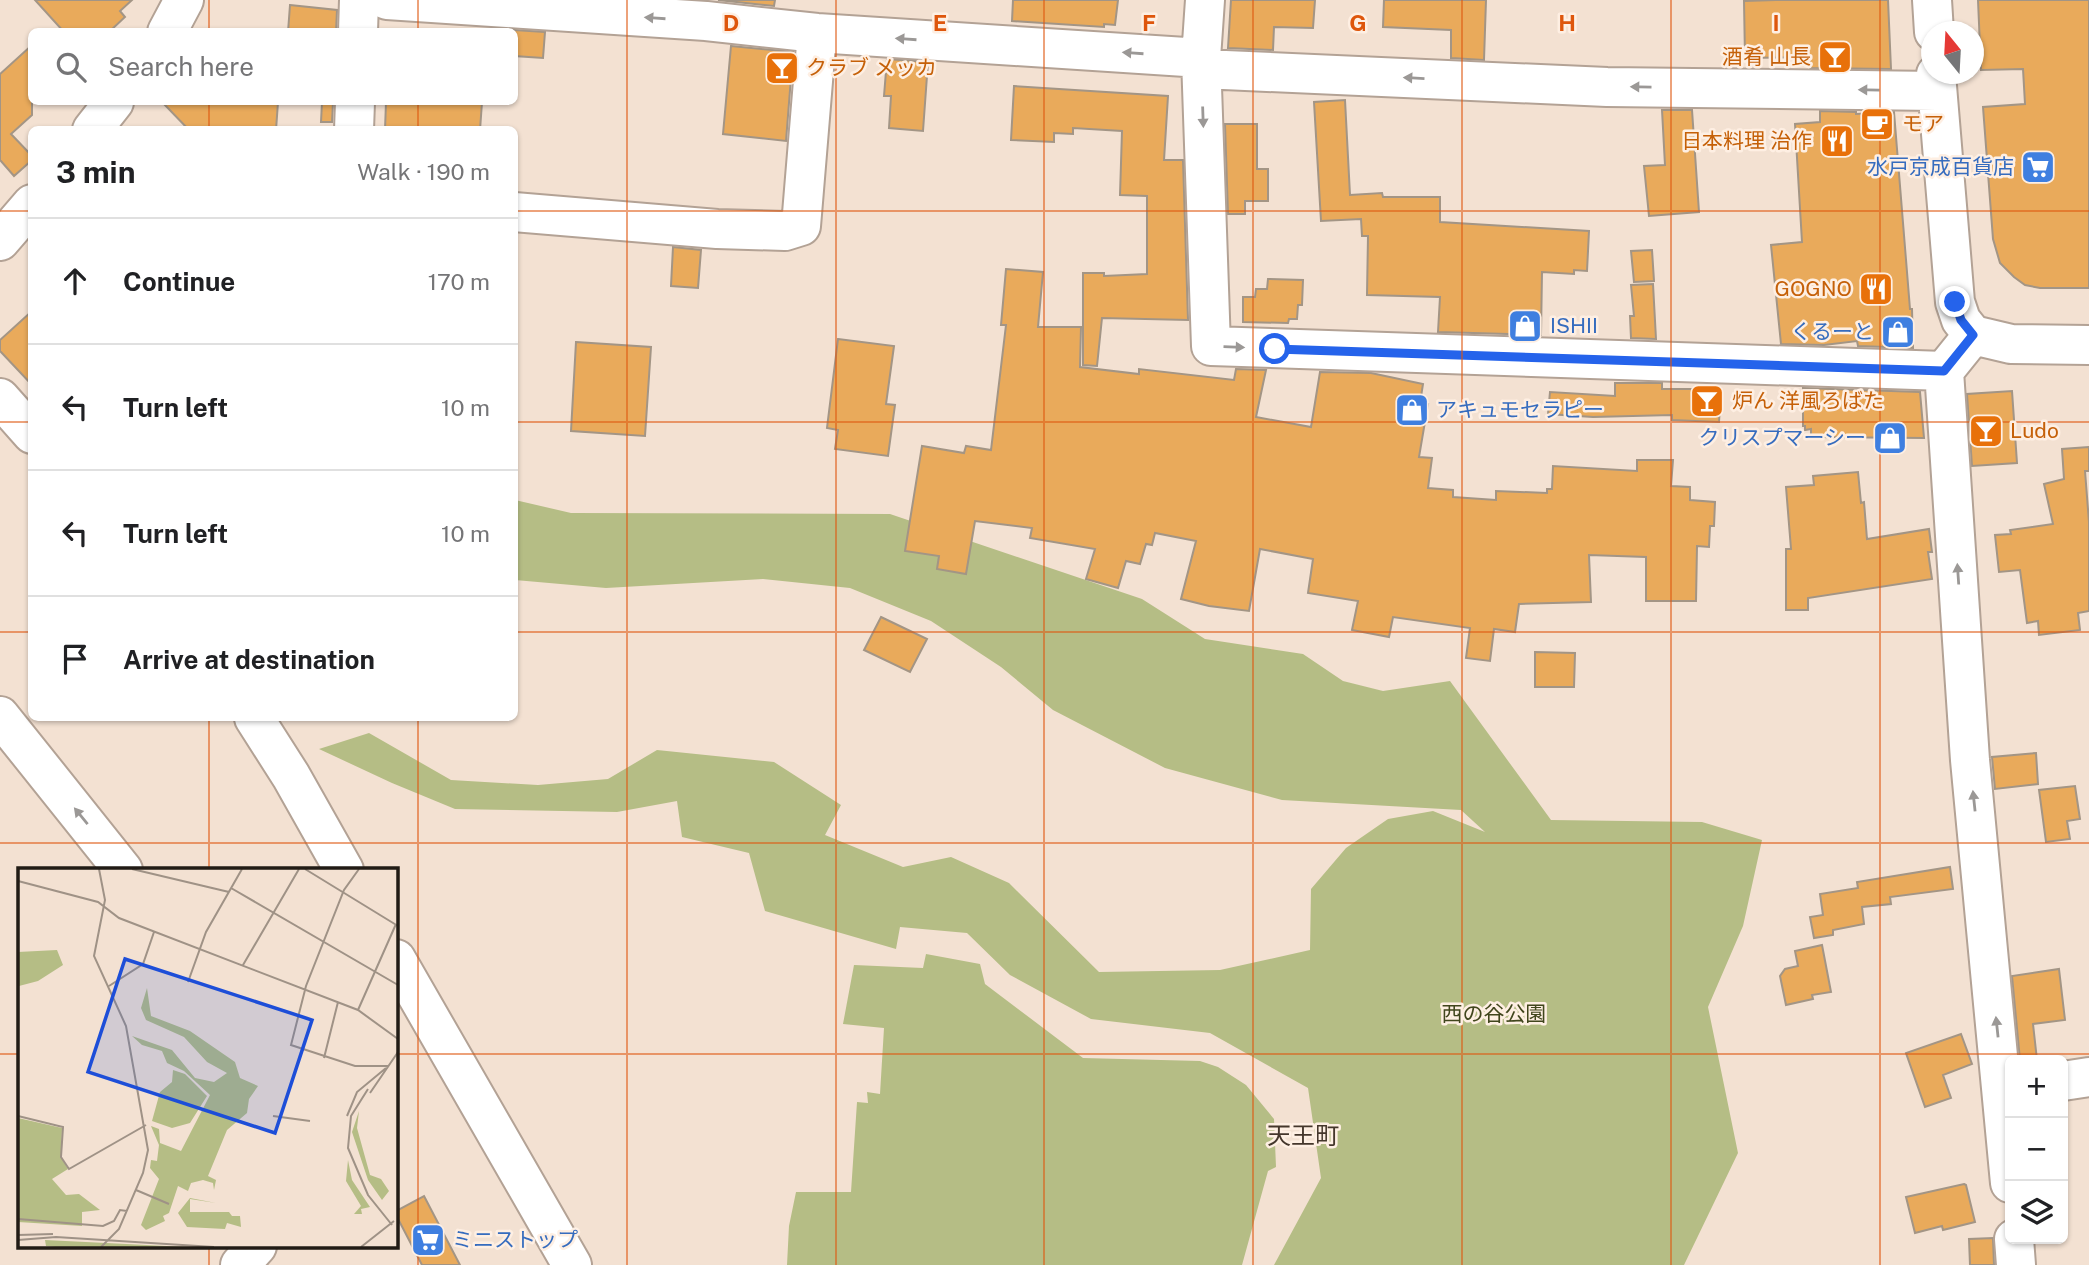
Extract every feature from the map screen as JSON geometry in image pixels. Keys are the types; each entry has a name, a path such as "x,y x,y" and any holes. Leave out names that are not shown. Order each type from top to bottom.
{"street":[{"path":"169,28 184,0"},
{"path":"358,28 359,0"},
{"path":"387,0 706,10 817,33 1201,63 1607,87 1921,82"},
{"path":"1205,0 1201,63 1211,346 1944,371"},
{"path":"1932,0 1933,21"},
{"path":"518,212 717,229 785,231 801,226 817,33"},
{"path":"1936,84 1955,302 1961,320 1973,335 2011,344 2089,345"},
{"path":"95,126 112,105"},
{"path":"354,126 355,105"},
{"path":"1973,335 1944,371 1970,760 2005,1076"},
{"path":"0,398 28,430"},
{"path":"0,716 121,868"},
{"path":"256,721 291,776 343,868"},
{"path":"397,962 572,1265"},
{"path":"2068,1080 2089,1077"},
{"path":"2008,1118 2010,1181"},
{"path":"2015,1244 2017,1265"},
{"path":"240,1265 255,1248"}],"green space":[{"name":"西の谷公園","path":"518,501 571,513 890,514 1142,599 1205,639 1303,654 1343,681 1383,691 1450,681 1551,820 1702,822 1762,840 1743,926 1708,1007 1738,1153 1684,1265 1274,1265 1321,1178 1308,1088 1210,1033 1091,1019 1010,975 967,933 900,927 896,949 765,911 749,853 682,837 677,801 617,812 455,809 319,749 369,733 451,780 538,785 608,779 657,750 774,762 841,805 825,835 903,867 951,857 1009,883 1099,972 1220,970 1310,950 1311,889 1346,848 1388,819 1433,811 1485,832 1461,810 1282,800 1165,768 1053,710 1001,667 931,621 850,588 763,579 606,588 518,580"},
{"path":"926,954 980,964 985,984 1083,1058 1200,1061 1218,1067 1246,1085 1274,1119 1276,1167 1268,1171 1242,1265 787,1265 789,1226 796,1192 851,1192 857,1102 868,1103 867,1092 880,1094 884,1028 843,1024 854,965 923,968"}],"building":[{"path":"35,0 132,0 120,11 125,17 113,28 60,28"},
{"path":"718,0 775,0 774,6"},
{"path":"1013,0 1118,0 1115,25 1104,24 1104,27 1012,21"},
{"path":"1231,0 1315,0 1313,28 1274,27 1273,50 1228,48"},
{"path":"1384,0 1486,0 1484,60 1451,58 1451,30 1383,27"},
{"path":"1888,0 1891,69 1810,68 1809,57 1745,58 1744,1"},
{"name":"水戸京成百貨店","path":"1978,0 2089,0 2089,288 2040,288 2025,285 2000,263 1993,239 1983,107 2025,104 2023,69 1984,70 1984,21 1979,21"},
{"path":"290,5 337,10 336,28 288,28"},
{"path":"518,30 545,32 543,58 518,56"},
{"path":"731,46 793,52 786,141 723,134"},
{"path":"28,49 28,105 32,105 32,115 11,134 28,152 28,164 14,176 0,160 0,74"},
{"path":"887,59 928,62 923,131 889,128 891,96 884,96"},
{"path":"1014,86 1168,96 1164,160 1183,160 1188,320 1102,318 1097,366 1083,365 1083,273 1104,273 1104,276 1147,274 1147,196 1120,195 1122,131 1073,128 1073,134 1054,133 1054,142 1011,140"},
{"path":"1345,100 1350,195 1382,193 1383,197 1440,197 1440,222 1589,231 1587,271 1574,270 1574,274 1542,272 1541,335 1438,332 1440,297 1367,295 1368,236 1362,236 1361,219 1321,221 1314,102"},
{"path":"165,105 278,105 276,126 185,126"},
{"path":"322,105 333,105 332,122 321,122"},
{"path":"386,105 482,105 480,126 385,126"},
{"path":"1662,110 1692,110 1699,212 1649,216 1644,166 1665,165"},
{"path":"1820,111 1856,114 1894,112 1912,309 1913,348 1858,346 1857,341 1824,345 1781,344 1771,245 1802,242 1795,124 1820,122"},
{"path":"1225,124 1257,124 1257,169 1268,169 1268,201 1245,201 1245,214 1228,214"},
{"path":"673,247 701,250 698,288 671,286"},
{"path":"1652,250 1654,281 1634,282 1631,251"},
{"path":"1006,269 1043,272 1038,327 1081,327 1080,367 1139,374 1139,369 1234,380 1236,369 1266,370 1256,417 1311,427 1320,372 1371,373 1423,384 1420,403 1428,404 1419,457 1432,458 1428,488 1453,490 1453,497 1496,500 1496,491 1547,493 1547,489 1552,489 1553,466 1637,471 1637,460 1673,460 1671,486 1690,487 1690,500 1715,502 1714,526 1710,526 1709,547 1697,546 1696,601 1646,601 1646,557 1589,555 1591,602 1519,604 1515,632 1494,629 1490,661 1466,658 1470,628 1393,617 1389,637 1352,630 1358,601 1308,593 1313,559 1260,549 1249,611 1181,599 1196,541 1155,533 1152,545 1146,544 1140,564 1126,561 1118,588 1086,579 1095,549 1030,538 1032,528 975,521 966,574 937,569 939,556 905,551 922,446 964,453 966,446 991,450 1006,325 1001,325"},
{"path":"1268,279 1303,280 1302,305 1298,305 1297,319 1289,319 1288,323 1243,322 1243,297 1255,297 1256,289 1267,289"},
{"path":"1653,284 1656,339 1631,338 1630,316 1634,316 1631,285"},
{"path":"28,315 28,381 0,351 0,340"},
{"path":"838,339 894,346 886,404 895,405 888,456 835,449 838,430 827,428"},
{"path":"576,342 651,347 645,436 571,431"},
{"path":"1615,383 1662,383 1662,389 1721,389 1719,422 1672,420 1672,415 1593,417 1548,414 1550,392 1615,396"},
{"path":"1803,388 1920,392 1924,438 1811,437 1811,429 1805,430 1803,426"},
{"path":"2012,391 2017,463 1972,466 1967,394"},
{"path":"2089,447 2089,471 2085,471 2089,522 2089,611 2078,613 2080,630 2039,635 2038,621 2027,623 2020,570 1999,572 1995,535 2011,534 2010,530 2053,524 2044,484 2064,479 2062,449"},
{"path":"1858,472 1867,539 1929,529 1932,552 1928,552 1932,579 1808,598 1808,610 1786,610 1786,549 1791,549 1786,487 1814,485 1813,476"},
{"path":"881,617 927,639 910,672 864,650"},
{"path":"1535,652 1575,653 1574,687 1535,687"},
{"path":"2036,753 2038,784 1995,789 1992,757"},
{"path":"2075,786 2080,819 2067,821 2070,839 2046,842 2039,790"},
{"path":"1950,867 1953,889 1890,897 1891,904 1862,907 1864,924 1833,930 1833,935 1814,938 1810,917 1823,915 1820,894 1858,888 1857,882"},
{"path":"1822,945 1831,992 1812,995 1813,999 1786,1005 1780,976 1785,969 1798,966 1795,951"},
{"path":"2059,969 2065,1020 2033,1024 2036,1055 2020,1055 2012,976"},
{"path":"1961,1034 1972,1064 1943,1075 1951,1098 1925,1107 1906,1053"},
{"path":"1964,1184 1975,1222 1915,1233 1906,1197"},
{"name":"ミニストップ","path":"424,1196 460,1265 422,1265 397,1217 397,1210"},
{"path":"1993,1238 1994,1265 1970,1265 1969,1239"}],"place":[{"name":"酒肴 山長","path":"1835,57"},
{"name":"クラブ メッカ","path":"782,68"},
{"name":"モア","path":"1877,124"},
{"name":"日本料理 治作","path":"1837,141"},
{"name":"水戸京成百貨店","path":"2038,167"},
{"name":"GOGNO","path":"1876,289"},
{"name":"ISHII","path":"1525,326"},
{"name":"くるーと","path":"1898,332"},
{"name":"炉ん 洋風ろばた","path":"1707,401"},
{"name":"アキュモセラピー","path":"1412,410"},
{"name":"Ludo","path":"1986,431"},
{"name":"クリスプマーシー","path":"1890,438"},
{"name":"ミニストップ","path":"428,1240"}],"district":[{"name":"天王町","path":"1303,1136"}],"route":[{"path":"1275,349 1944,371 1973,335 1961,320 1955,302"}]}
